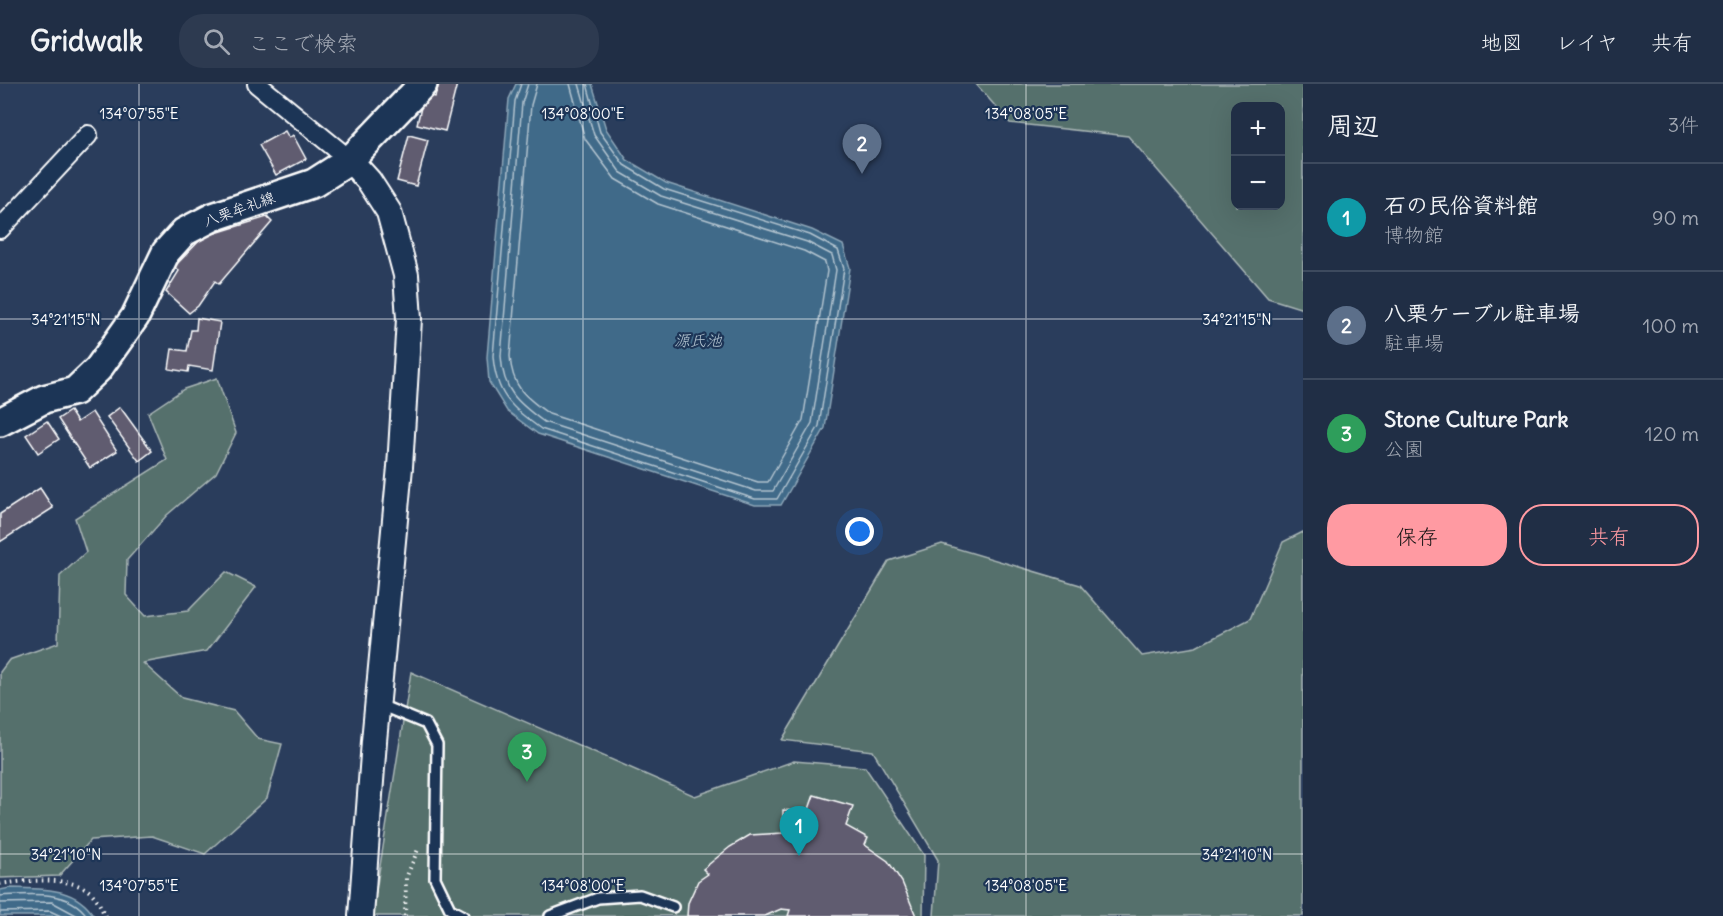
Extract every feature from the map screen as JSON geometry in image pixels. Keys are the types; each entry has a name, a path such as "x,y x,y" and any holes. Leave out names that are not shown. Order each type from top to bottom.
{"main road":[{"name":"八栗牟礼線","path":"0,422 44,399 75,391 98,369 135,317 166,252 184,232 213,217 314,183 350,160 423,84"}],"street":[{"path":"257,84 350,160 369,181 389,212 406,275 409,319 400,467 361,916"},
{"path":"0,229 88,135"}],"lane":[{"path":"378,704 426,724 437,745 435,878 450,909 463,916"},
{"path":"550,916 598,898 640,895 673,908"}],"path":[{"path":"405,916 406,878 424,836"},
{"path":"0,884 33,879 78,885 93,894 105,916"}],"green space":[{"path":"976,84 1303,84 1303,309 1268,298 1128,136 1010,123"},
{"path":"217,378 236,433 216,473 167,515 127,560 126,595 145,616 188,611 226,572 256,587 207,651 143,663 182,698 234,711 258,739 282,744 267,798 205,854 152,836 91,840 59,876 0,878 0,672 9,660 58,643 60,576 86,552 75,518 167,460 148,413 184,389"},
{"path":"1303,532 1303,916 934,916 938,860 873,751 782,740 889,561 942,544 1080,585 1142,656 1196,647 1250,619 1283,542"},
{"path":"411,672 695,796 794,761 865,767 924,855 923,916 372,916"}],"water":[{"name":"源氏池","path":"516,84 592,84 606,129 627,160 666,183 812,230 843,245 850,268 825,428 781,505 755,505 538,434 507,411 489,382 487,357 509,99"},
{"path":"46,889 68,894 86,906 94,916 0,916 0,890"}],"building":[{"path":"439,84 457,84 445,131 417,124 424,95 435,97"},
{"path":"285,131 289,138 293,135 306,159 276,175 259,145"},
{"path":"409,135 428,140 416,186 397,181"},
{"path":"267,217 272,222 219,284 215,281 198,306 189,313 166,292 179,271 174,267 203,237"},
{"path":"197,318 220,322 213,370 189,366 188,372 169,369 172,349 187,351 191,330 196,330"},
{"path":"120,407 152,451 139,461 107,417"},
{"path":"70,411 77,422 92,412 117,451 90,468 58,419"},
{"path":"47,421 59,439 38,453 26,435"},
{"path":"40,488 53,508 0,542 0,514"},
{"path":"814,795 853,806 846,826 868,838 865,845 888,861 902,882 916,916 788,916 790,910 781,909 765,916 687,916 688,903 698,881 708,874 703,869 730,847 750,835 783,833 783,810 808,812"}],"place":[{"name":"八栗ケーブル駐車場","path":"862,174"},
{"name":"Stone Culture Park","path":"527,782"},
{"name":"石の民俗資料館","path":"799,856"}]}
